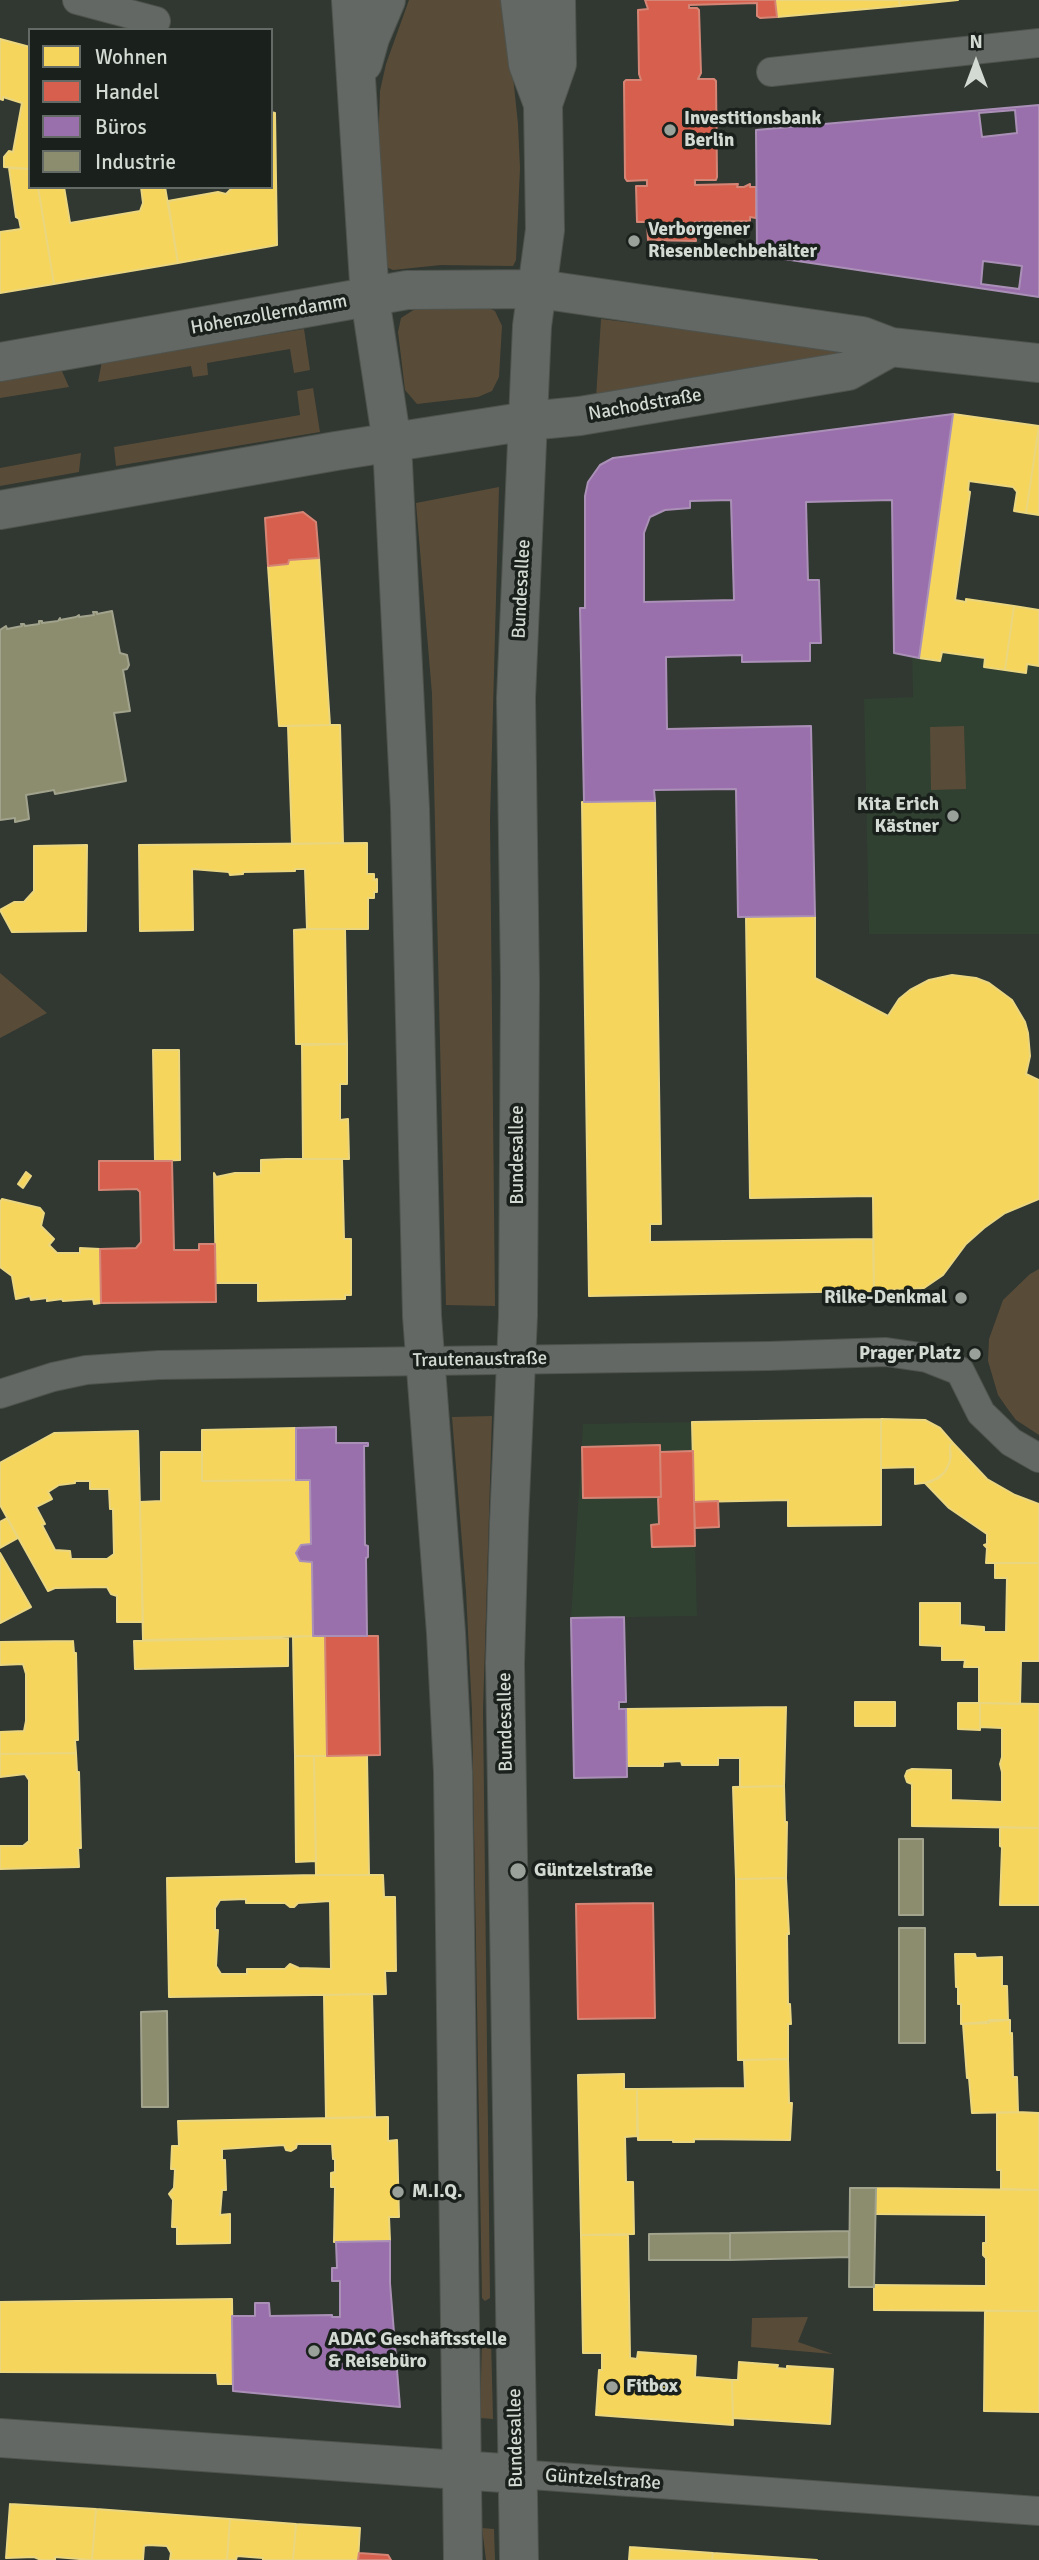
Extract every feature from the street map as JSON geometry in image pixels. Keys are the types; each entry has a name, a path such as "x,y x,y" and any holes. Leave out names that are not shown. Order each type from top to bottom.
{"main road":[{"path":"351,0 370,298 392,443 411,809 422,1296 453,1772 463,2560"},
{"path":"357,84 370,38 386,0"},
{"name":"Bundesallee","path":"519,2560 505,1663 517,1360 520,983 516,698 532,326 545,230 543,104 528,64 520,0"},
{"path":"543,104 557,64 556,0"},
{"path":"539,289 862,336 891,347 1039,363"},
{"name":"Hohenzollerndamm","path":"0,362 407,290 539,289"},
{"name":"Nachodstraße","path":"392,443 528,421 580,416 848,371 891,347"},
{"path":"0,510 392,443"},
{"path":"460,2316 514,2315"},
{"name":"Güntzelstraße","path":"0,2438 517,2474"}],"street":[{"path":"77,0 156,21"},
{"path":"771,72 1039,43"},
{"name":"Trautenaustraße","path":"0,1394 53,1377 123,1367 886,1352 927,1358 960,1371 981,1413 1011,1442 1039,1458"},
{"name":"Güntzelstraße","path":"517,2474 1039,2511"}],"shaded area":[{"path":"409,0 505,0 520,168 516,260 513,266 441,265 393,270 386,267 378,152 380,91 386,64"},
{"path":"482,305 495,311 502,326 499,377 492,391 478,397 417,404 405,390 398,332 401,318 415,309"},
{"path":"601,319 775,340 843,350 847,354 596,398"},
{"path":"304,329 310,370 294,373 290,349 207,363 208,375 193,377 191,366 98,382 102,361"},
{"path":"61,369 69,387 0,398 0,380"},
{"path":"313,388 320,432 116,466 114,447 300,415 297,391"},
{"path":"81,453 79,472 0,486 0,468"},
{"path":"499,487 490,820 495,1306 446,1305 432,694 416,503"},
{"name":"Kita Erich Kästner","path":"942,652 985,658 984,667 1026,673 1027,664 1039,666 1039,934 869,934 864,699 913,697 912,656"},
{"path":"964,726 966,789 931,790 930,727"},
{"path":"0,973 47,1013 0,1038"},
{"path":"1039,1269 1039,1435 1016,1420 998,1395 988,1361 989,1339 1003,1300"},
{"path":"492,1416 483,1711 490,2298 485,2301 482,2298 472,1711 452,1417"},
{"path":"692,1422 697,1616 571,1618 583,1424"},
{"path":"808,2317 798,2342 833,2354 751,2347 752,2318"},
{"path":"487,2335 491,2338 493,2419 480,2418 482,2339"},
{"path":"482,2528 494,2529 495,2560 486,2560"}],"building: Wohnen":[{"path":"775,0 899,0 900,6 777,17"},
{"path":"899,0 958,0 900,6"},
{"path":"0,39 28,46 28,169 4,167 4,157 9,151 13,152 22,103 3,97 3,100 0,99"},
{"path":"275,113 277,245 178,263 168,201 218,192 226,194 231,189 273,189"},
{"path":"9,168 28,169 28,189 38,189 54,284 0,293 0,232 21,229 16,217"},
{"path":"38,189 64,189 70,223 140,211 143,203 141,189 165,189 178,263 54,284"},
{"path":"953,414 1039,426 1026,513 1014,511 1017,492 1013,487 969,481 970,492 955,600 966,602 966,599 1014,606 1005,670 984,667 985,658 942,652 940,661 919,658"},
{"path":"1039,426 1039,515 1026,513"},
{"path":"319,558 330,725 279,726 268,566 288,564 289,560"},
{"path":"1014,606 1039,610 1039,666 1027,664 1026,673 1005,670"},
{"path":"340,725 343,843 292,844 288,726"},
{"path":"655,801 661,1224 650,1224 650,1242 873,1239 874,1291 589,1296 582,802"},
{"path":"367,843 367,874 374,874 374,880 377,879 377,892 374,892 374,898 368,898 368,929 307,929 305,869 230,875 229,872 192,869 193,930 140,931 139,845"},
{"path":"87,845 86,931 12,932 0,910 14,902 24,902 34,891 34,846"},
{"path":"815,916 815,978 888,1016 899,999 910,990 929,980 952,975 976,978 989,983 1012,1000 1025,1022 1030,1056 1026,1074 1039,1080 1039,1199 1005,1213 984,1228 966,1244 943,1275 924,1288 874,1291 873,1196 750,1198 746,917"},
{"path":"345,929 347,1044 296,1044 294,930"},
{"path":"347,1044 347,1084 340,1084 340,1120 348,1119 349,1159 303,1159 302,1045"},
{"path":"153,1050 179,1050 180,1160 155,1161"},
{"path":"342,1159 344,1239 351,1239 351,1295 345,1295 345,1299 258,1301 258,1283 216,1283 214,1173 216,1177 235,1173 261,1173 261,1160"},
{"path":"26,1172 31,1176 23,1188 18,1184"},
{"path":"2,1199 40,1208 44,1213 41,1226 54,1239 49,1245 57,1253 80,1253 80,1248 100,1249 101,1303 94,1304 93,1299 31,1300 30,1296 16,1299 12,1276 0,1267"},
{"path":"881,1419 881,1525 788,1526 788,1500 694,1502 692,1422"},
{"path":"881,1419 925,1420 940,1428 953,1443 950,1445 950,1462 944,1473 931,1482 915,1484 915,1467 881,1468"},
{"path":"296,1428 296,1480 202,1481 202,1430"},
{"path":"138,1431 143,1622 117,1622 117,1596 111,1594 107,1587 55,1588 48,1591 0,1505 0,1463 54,1433","holes":["90,1481 90,1489 109,1489 110,1509 113,1509 114,1554 107,1559 71,1559 70,1551 55,1550 36,1507 52,1499 48,1492 59,1485"]},
{"path":"953,1443 987,1479 1015,1495 1039,1504 1039,1563 986,1563 987,1548 984,1545 987,1544 987,1534 949,1508 925,1483 939,1478 947,1469 951,1457 950,1445"},
{"path":"161,1452 202,1452 202,1481 310,1480 311,1544 301,1545 296,1553 300,1561 312,1562 313,1636 143,1640 140,1502 161,1501"},
{"path":"7,1518 18,1538 0,1548 0,1522"},
{"path":"0,1553 31,1607 0,1623"},
{"path":"995,1563 1039,1563 1039,1661 1021,1661 1020,1704 979,1703 979,1667 964,1667 965,1660 942,1660 942,1646 920,1645 920,1603 960,1603 960,1625 984,1627 984,1632 1006,1632 1007,1578 995,1578"},
{"path":"325,1636 327,1756 295,1756 293,1637"},
{"path":"288,1638 288,1666 135,1669 134,1641"},
{"path":"73,1641 76,1653 76,1753 0,1754 0,1732 24,1731 26,1674 23,1664 0,1665 0,1642"},
{"path":"855,1702 895,1702 895,1726 855,1726"},
{"path":"958,1703 980,1703 980,1730 958,1729"},
{"path":"980,1703 1039,1704 1039,1828 912,1826 912,1784 907,1782 905,1776 907,1771 912,1769 951,1770 951,1800 1002,1802 1002,1728 980,1727"},
{"path":"786,1707 784,1786 740,1787 740,1758 718,1758 718,1765 682,1765 681,1761 663,1762 663,1766 627,1766 626,1709"},
{"path":"76,1753 81,1848 78,1848 79,1867 0,1869 0,1846 23,1846 29,1841 29,1780 25,1774 0,1777 0,1754"},
{"path":"367,1755 369,1875 316,1875 314,1756"},
{"path":"295,1756 314,1756 316,1861 296,1862"},
{"path":"784,1786 787,1822 786,1878 736,1879 733,1787"},
{"path":"1000,1827 1039,1828 1039,1905 1000,1905"},
{"path":"383,1875 384,1897 395,1897 396,1971 385,1971 386,1994 169,1997 167,1878","holes":["246,1899 246,1903 285,1903 294,1907 298,1903 330,1901 331,1969 299,1968 290,1964 285,1969 247,1969 247,1974 221,1974 216,1966 218,1930 215,1930 215,1908 220,1900"]},
{"path":"786,1878 789,1934 788,2004 791,2024 788,2024 788,2059 738,2060 736,1879"},
{"path":"955,1954 975,1954 976,1958 1002,1957 1002,1986 1007,1986 1008,2020 961,2024"},
{"path":"372,1994 375,2117 326,2118 324,1995"},
{"path":"989,2020 1010,2020 1018,2112 972,2113 963,2024 989,2023"},
{"path":"788,2059 789,2103 792,2103 790,2140 638,2140 637,2089 745,2088 744,2060"},
{"path":"624,2074 624,2089 637,2089 637,2136 625,2137 626,2182 633,2182 634,2234 581,2235 578,2075"},
{"path":"997,2113 1039,2113 1039,2190 1001,2189 1001,2170 997,2170"},
{"path":"388,2117 388,2141 397,2140 399,2217 389,2217 390,2241 334,2242 335,2187 331,2187 331,2173 335,2172 335,2159 332,2144 297,2144 291,2151 286,2150 284,2145 222,2149 226,2190 222,2190 220,2215 230,2214 230,2243 177,2244 177,2227 172,2227 173,2200 169,2194 174,2188 172,2146 179,2146 178,2121"},
{"path":"876,2188 1039,2190 1039,2311 874,2310 874,2285 986,2286 983,2243 986,2243 986,2215 875,2214"},
{"path":"581,2235 628,2235 630,2358 637,2359 638,2352 696,2356 695,2377 732,2380 733,2425 596,2415 602,2353 583,2353"},
{"path":"232,2299 233,2384 218,2384 217,2373 0,2372 0,2302"},
{"path":"985,2311 1039,2311 1039,2412 984,2411"},
{"path":"739,2362 778,2365 777,2368 787,2369 787,2366 833,2369 830,2424 733,2418 732,2380 738,2380"},
{"path":"10,2504 96,2509 92,2560 55,2557 55,2560 34,2557 6,2558"},
{"path":"96,2509 230,2519 227,2560 170,2560 171,2553 167,2546 148,2545 144,2546 143,2560 92,2560"},
{"path":"230,2519 296,2524 293,2560 263,2560 237,2556 236,2560 227,2560"},
{"path":"296,2524 360,2528 358,2560 293,2560"},
{"path":"630,2547 713,2553 712,2560 629,2560"},
{"path":"713,2553 817,2560 712,2560"}],"building: Handel":[{"name":"Investitionsbank Berlin","path":"645,0 775,0 777,17 757,16 757,3 689,5 689,8 699,10 701,73 698,79 716,81 717,177 716,180 695,180 695,185 738,184 737,187 744,187 750,184 750,187 756,187 756,218 750,217 750,221 695,222 696,241 648,240 647,222 637,222 636,186 647,186 647,180 627,181 625,178 624,82 641,80 638,10 648,9"},
{"path":"303,512 316,522 319,558 289,560 288,564 268,566 265,518"},
{"path":"99,1161 172,1161 174,1250 199,1250 199,1244 215,1244 216,1302 101,1303 100,1249 136,1248 141,1242 140,1192 137,1189 99,1190"},
{"path":"660,1445 661,1497 583,1498 582,1447"},
{"path":"693,1451 695,1546 652,1547 651,1525 659,1524 660,1452"},
{"path":"718,1501 719,1527 695,1528 694,1502"},
{"path":"325,1636 378,1636 380,1755 327,1756"},
{"path":"653,1903 655,2018 578,2019 576,1904"},
{"path":"359,2553 388,2555 391,2560 358,2560"}],"building: Büros":[{"path":"1039,105 1039,297 757,255 756,130","holes":["1015,110 1017,133 982,137 979,113","983,261 1022,266 1019,289 981,284"]},
{"path":"953,414 919,658 894,653 892,500 806,502 808,580 819,580 821,643 810,643 810,661 742,662 742,655 666,657 667,729 811,726 815,916 738,917 736,789 654,790 655,801 584,802 580,608 585,608 585,496 588,482 600,465 613,458","holes":["731,500 734,600 644,602 644,533 650,517 665,510 690,508 690,501"]},
{"path":"336,1427 336,1443 368,1443 368,1446 364,1446 365,1545 368,1546 367,1636 313,1636 312,1562 300,1561 296,1553 301,1545 311,1544 310,1480 296,1480 296,1428"},
{"path":"624,1617 626,1702 619,1702 619,1709 626,1709 627,1777 574,1778 571,1618"},
{"name":"ADAC Geschäftsstelle & Reisebüro","path":"390,2241 390,2283 400,2407 233,2391 232,2316 255,2316 255,2303 269,2303 270,2316 340,2317 340,2281 332,2281 332,2268 337,2268 336,2242"}],"building: Industrie":[{"path":"112,611 120,653 127,655 129,665 123,670 130,711 114,713 126,781 55,794 54,790 26,795 29,819 15,822 15,818 0,820 0,630 6,626 7,629 22,626 21,624 39,624 39,621 58,621 60,618"},
{"path":"899,1839 923,1839 923,1915 899,1915"},
{"path":"899,1928 925,1928 925,2043 899,2043"},
{"path":"167,2011 168,2107 142,2107 141,2012"},
{"path":"850,2188 876,2188 874,2287 849,2287"},
{"path":"849,2231 849,2257 730,2260 730,2233"},
{"path":"730,2233 730,2260 649,2260 649,2234"}],"place":[{"name":"Investitionsbank Berlin","path":"670,130"},
{"name":"Verborgener Riesenblechbehälter","path":"634,241"},
{"name":"Kita Erich Kästner","path":"953,816"},
{"name":"Rilke-Denkmal","path":"961,1298"},
{"name":"Prager Platz","path":"975,1354"},
{"name":"Güntzelstraße","path":"518,1871"},
{"name":"M.I.Q.","path":"398,2192"},
{"name":"ADAC Geschäftsstelle & Reisebüro","path":"314,2351"},
{"name":"Fitbox","path":"612,2387"}]}
